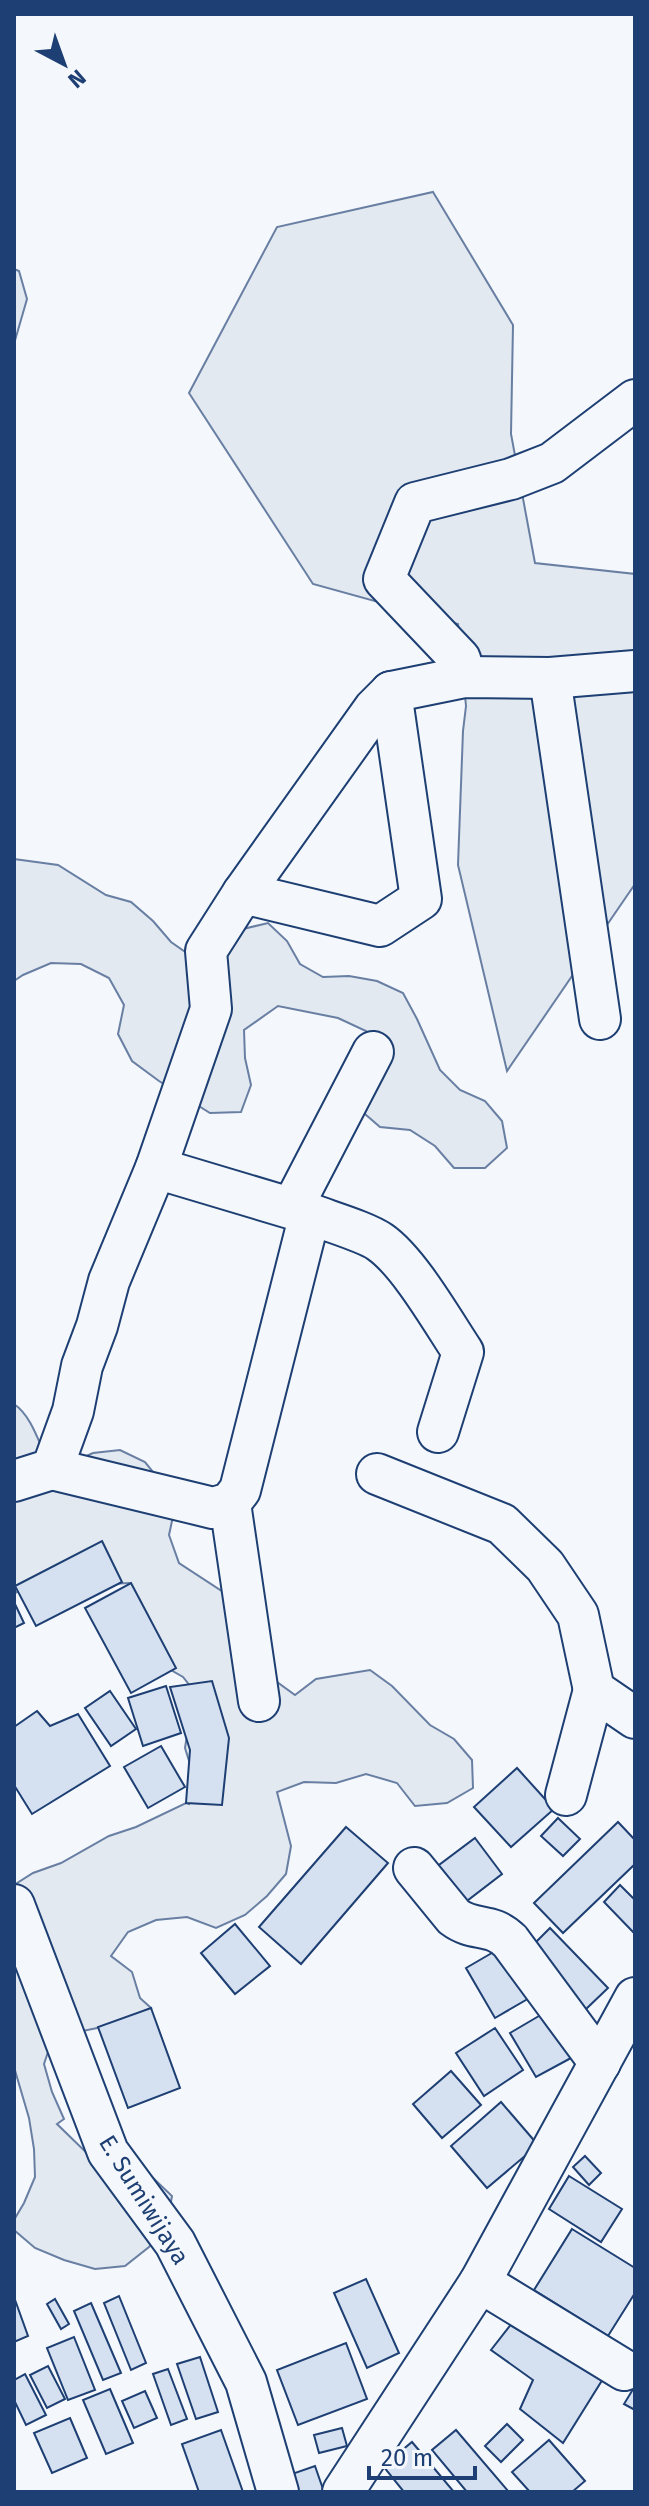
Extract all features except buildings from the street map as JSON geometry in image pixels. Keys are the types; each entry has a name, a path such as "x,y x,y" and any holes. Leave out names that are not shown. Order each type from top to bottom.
{"street":[{"path":"465,677 460,659 384,579 415,503 511,479 552,463 635,400"},
{"path":"52,1469 73,1411 82,1366 109,1281 156,1168 211,1009 206,951 243,893 374,709 391,692 465,677 550,678 635,671"},
{"path":"550,678 600,1019"},
{"path":"243,893 380,926 421,899 391,692"},
{"path":"14,1481 52,1469 213,1508 230,1503 240,1490 301,1211 373,1052"},
{"path":"156,1168 301,1211 380,1242 422,1290 463,1352 438,1432"},
{"path":"377,1474 502,1524 545,1566 578,1615 594,1690 566,1795"},
{"path":"230,1503 259,1701"},
{"path":"594,1690 635,1718"},
{"path":"414,1868 454,1917 462,1923 496,1929 510,1941 600,2063"},
{"name":"E. Sumiwijaya","path":"14,1905 108,2152 175,2243 246,2382 278,2492"},
{"path":"343,2492 480,2282 635,1998"},
{"path":"480,2282 624,2370"}],"shaded area":[{"path":"433,192 513,325 511,434 535,563 635,574 635,884 507,1071 458,865 466,706 458,624 313,584 189,393 277,227"},
{"path":"14,269 19,271 27,299 14,344"},
{"path":"14,859 58,865 106,895 131,902 171,942 194,958 239,930 268,923 287,941 300,964 323,977 349,976 377,981 403,993 440,1070 460,1090 485,1101 502,1121 507,1148 485,1168 454,1168 435,1146 410,1130 380,1127 358,1108 380,1056 366,1031 338,1018 278,1006 244,1030 245,1058 251,1085 241,1112 210,1113 132,1061 118,1034 124,1005 109,978 81,964 51,963 14,981"},
{"path":"14,1404 29,1420 45,1455 69,1464 93,1453 120,1450 145,1462 162,1483 175,1507 169,1535 179,1563 243,1605 273,1679 295,1695 316,1679 370,1670 392,1686 430,1725 454,1739 472,1760 473,1788 447,1803 415,1806 397,1783 366,1774 336,1783 304,1782 277,1792 291,1846 286,1874 267,1896 245,1915 216,1928 187,1917 156,1920 128,1932 111,1956 132,1972 140,1998 151,2008 112,2025 53,2037 44,2064 64,2119 57,2124 98,2164 123,2174 151,2176 172,2196 167,2224 149,2247 125,2266 95,2269 64,2260 35,2248 14,2230 14,2220 35,2177 29,2118 14,2067 14,1885 109,1836 189,1804 194,1777 185,1748 194,1691 183,1677 157,1662 130,1583 23,1588 14,1594"}]}
